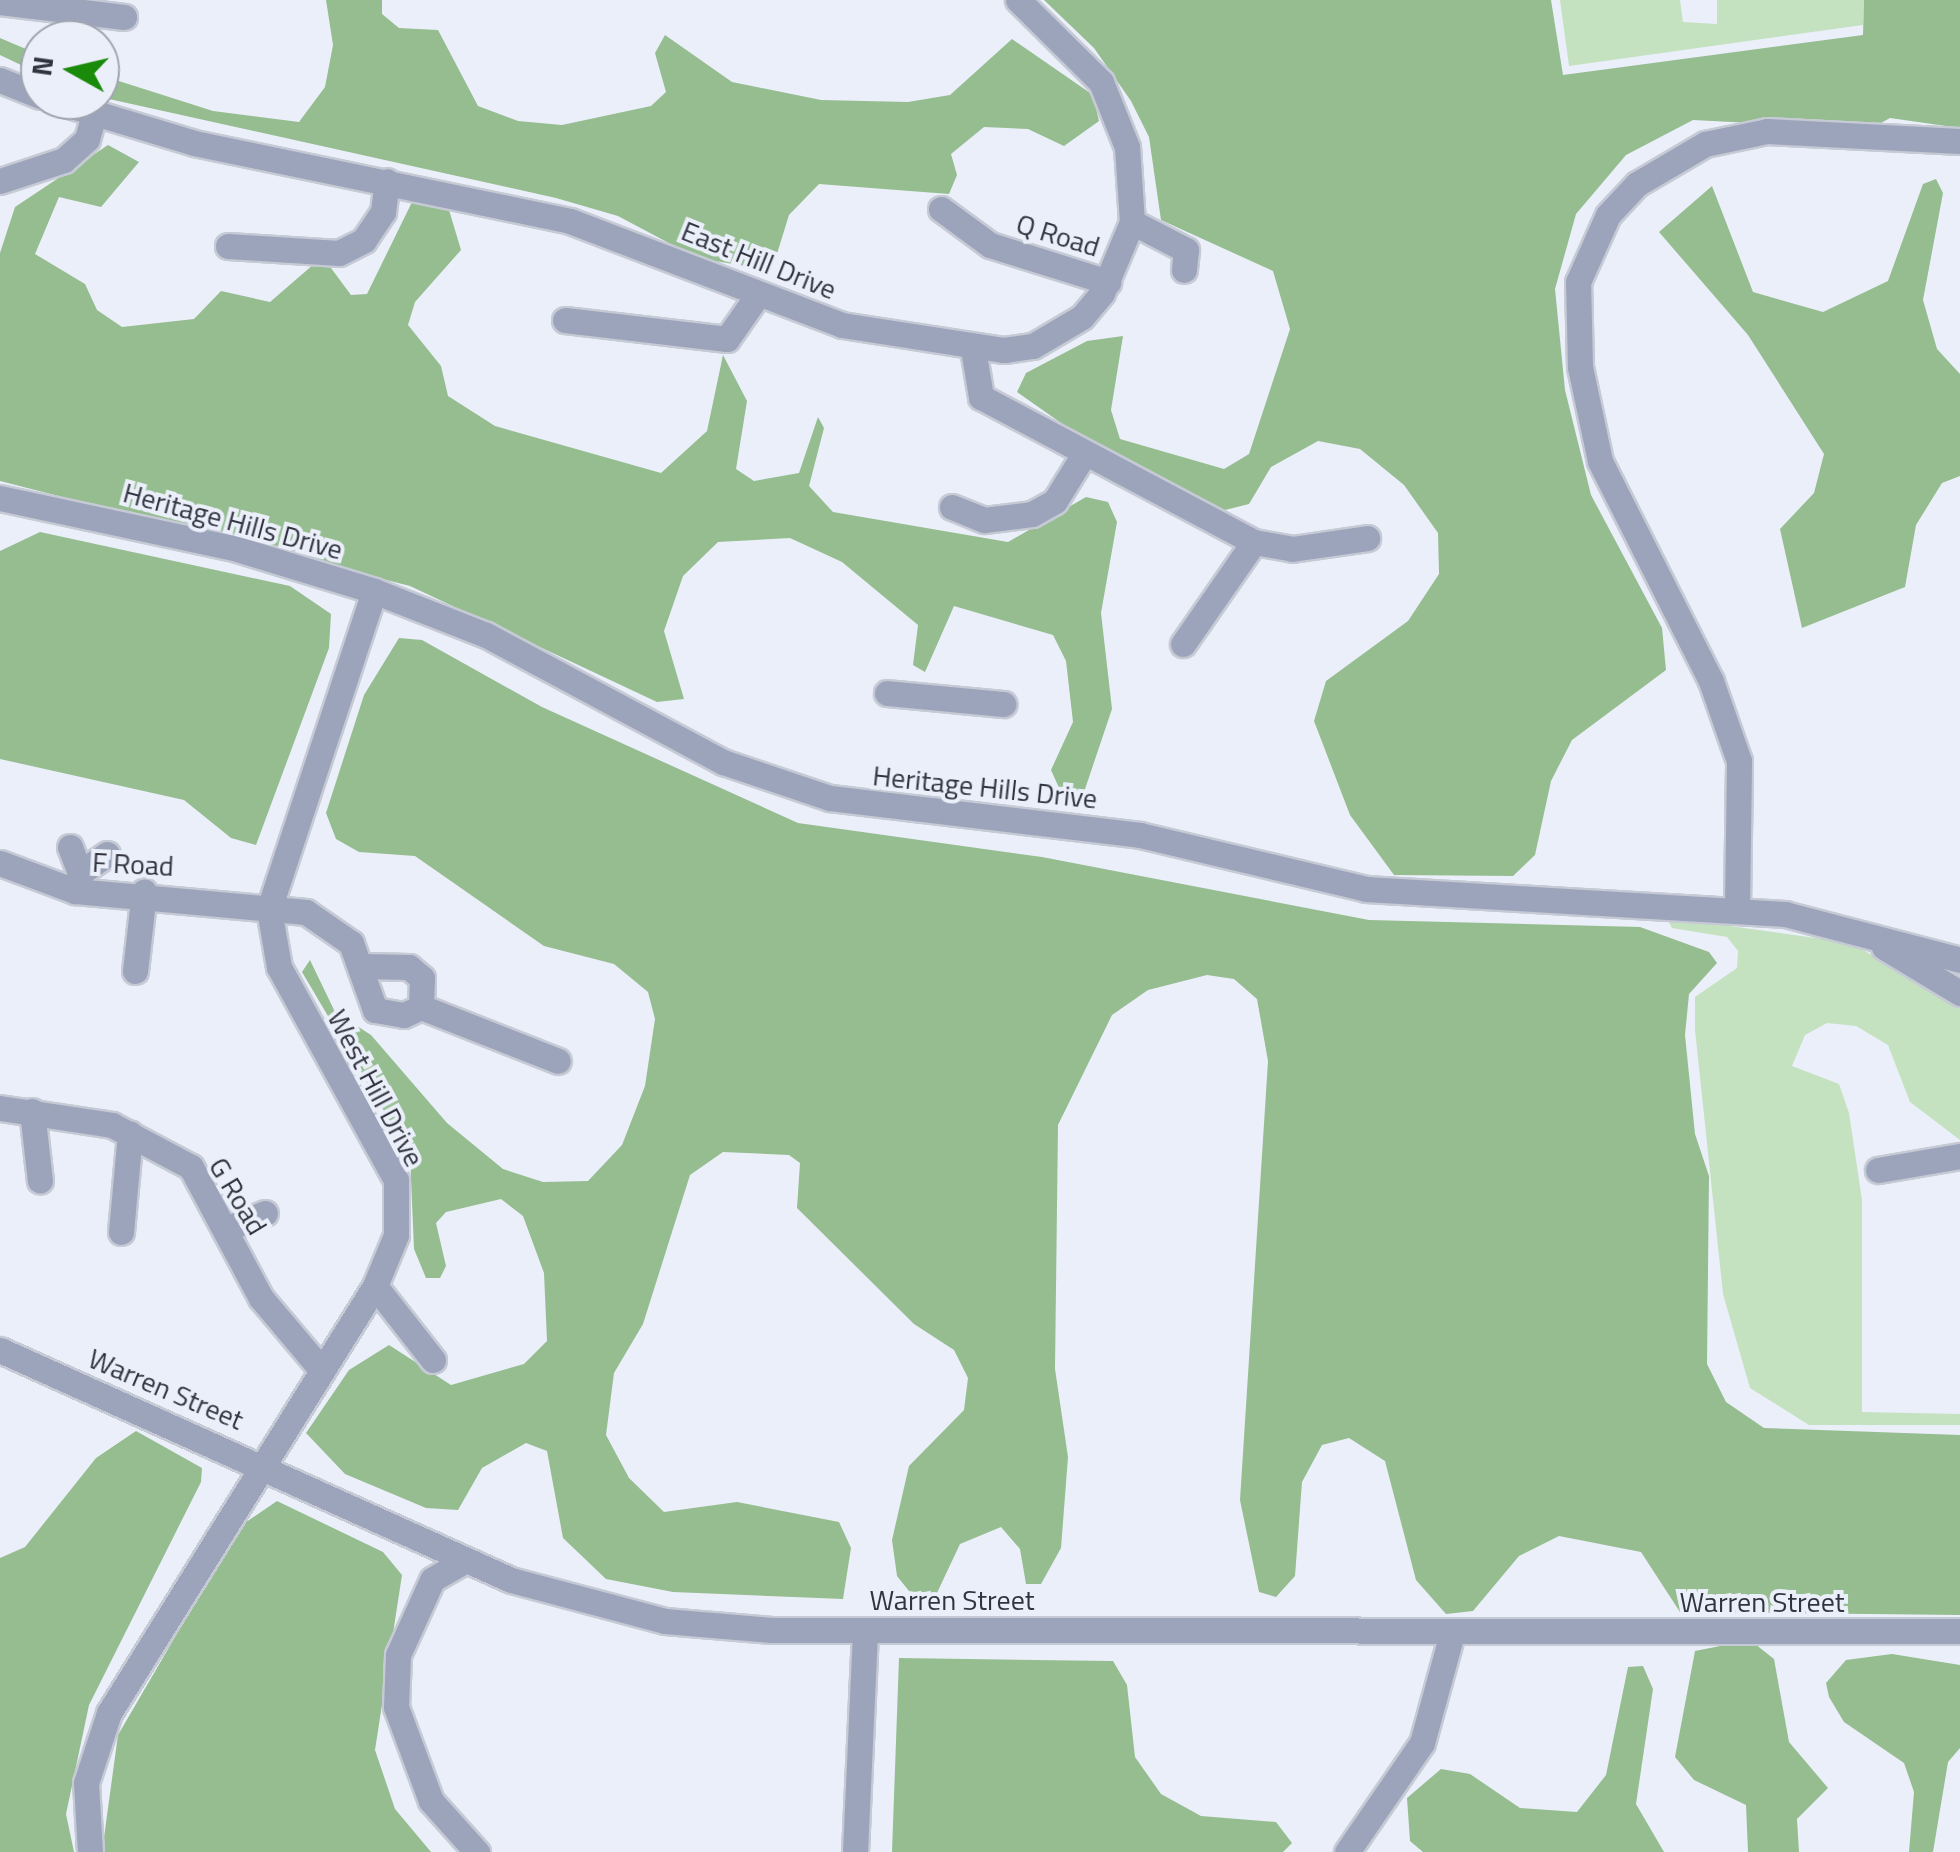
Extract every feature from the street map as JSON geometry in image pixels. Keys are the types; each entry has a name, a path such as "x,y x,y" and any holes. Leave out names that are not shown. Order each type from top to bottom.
{"street":[{"name":"East Hill Drive","path":"120,120 617,236 757,296 842,325 972,349 1034,346 1060,335 1108,282 1132,222 1127,148 1101,82 1018,0"},
{"path":"0,2 124,17"},
{"path":"0,181 64,160 87,139 92,120"},
{"path":"1738,908 1738,761 1711,681 1600,461 1580,367 1578,282 1608,215 1636,184 1704,144 1767,130 1960,141"},
{"path":"228,246 340,253 364,240 383,212 387,180"},
{"name":"Q Road","path":"941,209 990,245 1108,282"},
{"path":"1132,222 1186,250 1184,270"},
{"path":"565,320 728,339 757,296"},
{"path":"972,349 981,397 1254,542 1292,550 1367,538"},
{"path":"952,507 984,520 1032,514 1055,501 1084,454"},
{"name":"Heritage Hills Drive","path":"0,498 183,536 374,591 486,635 723,762 830,798 1140,835 1366,889 1738,908 1835,924 1960,960"},
{"path":"1183,644 1254,542"},
{"path":"269,908 374,591"},
{"path":"887,693 1004,704"},
{"path":"70,847 78,882"},
{"path":"78,882 106,854"},
{"name":"F Road","path":"0,863 78,882 144,892 188,889 330,925 363,966 376,1010 404,1016 421,1007"},
{"path":"135,971 144,892"},
{"name":"West Hill Drive","path":"90,1852 86,1783 109,1713 258,1461 374,1286 396,1235 396,1180 286,982 269,908"},
{"name":"Heritage Hills Drive","path":"1835,924 1960,994"},
{"path":"363,966 409,966 422,978 421,1007 558,1061"},
{"name":"G Road","path":"0,1108 130,1133 190,1168 226,1230 253,1256 320,1368"},
{"path":"32,1112 40,1181"},
{"path":"121,1232 130,1133"},
{"path":"1878,1170 1960,1156"},
{"path":"226,1230 266,1212"},
{"path":"374,1286 433,1360"},
{"name":"Warren Street","path":"0,1350 258,1461 466,1560 558,1597 665,1621 865,1630 1452,1634 1960,1631"},
{"path":"466,1560 432,1580 398,1655 396,1707 431,1801 477,1852"},
{"path":"855,1852 865,1630"},
{"path":"1347,1852 1422,1743 1452,1634"}],"green space":[{"path":"326,0 382,0 382,14 399,28 438,30 478,106 518,121 562,125 651,106 666,92 655,53 665,35 732,82 821,100 908,102 950,95 1012,39 1093,95 1099,121 1064,146 1028,129 984,127 951,154 957,175 949,194 819,184 789,215 776,257 757,268 697,258 618,216 556,198 120,101 120,81 213,111 299,122 325,87 333,45"},
{"path":"1044,0 1551,0 1563,75 1863,35 1864,0 1960,0 1960,128 1890,118 1870,129 1693,120 1626,155 1576,214 1555,289 1565,390 1591,495 1662,628 1666,670 1572,740 1551,781 1535,855 1513,876 1394,875 1350,815 1314,721 1326,681 1408,621 1439,574 1438,533 1404,485 1360,449 1318,441 1271,467 1249,504 1225,510 1101,451 1017,392 1026,373 1087,341 1123,336 1111,410 1120,439 1224,469 1249,454 1290,329 1273,271 1161,220 1149,137 1131,101 1094,48"},
{"path":"1560,0 1680,0 1683,22 1717,24 1717,0 1864,0 1863,25 1569,66"},
{"path":"0,38 20,46 20,64 0,55"},
{"path":"108,145 139,162 101,207 59,197 35,254 85,284 97,310 122,327 194,319 221,291 270,302 314,264 328,264 351,295 367,294 414,198 449,210 461,250 415,302 408,325 441,366 448,396 495,426 661,473 707,431 723,355 747,401 736,469 754,481 799,473 818,417 824,428 809,486 833,512 1008,542 1086,497 1108,502 1117,522 1101,613 1112,709 1083,795 1060,790 1051,770 1073,722 1066,661 1053,635 954,606 925,672 913,665 918,625 842,562 790,538 718,542 683,576 664,631 684,699 657,702 410,586 0,481 0,253 15,207"},
{"path":"1936,179 1943,193 1923,300 1937,349 1960,374 1960,476 1942,483 1916,525 1905,587 1802,628 1780,529 1814,493 1824,454 1748,335 1659,232 1712,186 1753,292 1823,312 1888,281 1923,184"},
{"path":"40,532 290,586 331,614 329,648 256,845 231,838 184,800 0,759 0,551"},
{"path":"399,638 422,640 542,707 798,823 1042,857 1369,920 1640,927 1709,952 1717,963 1689,994 1685,1035 1695,1134 1709,1176 1707,1364 1726,1402 1764,1428 1960,1435 1960,1615 1680,1612 1641,1552 1559,1536 1519,1556 1473,1611 1446,1614 1416,1580 1385,1461 1349,1438 1322,1445 1302,1482 1295,1576 1276,1597 1259,1592 1240,1500 1268,1061 1257,999 1234,979 1207,975 1148,990 1112,1015 1058,1125 1055,1369 1068,1457 1061,1548 1041,1584 1026,1584 1020,1549 1001,1527 960,1544 936,1595 909,1591 897,1576 892,1540 909,1466 964,1410 968,1378 954,1350 914,1324 797,1208 800,1163 789,1155 723,1152 690,1175 643,1324 614,1373 606,1435 629,1478 664,1512 737,1502 839,1522 851,1548 843,1599 673,1592 606,1579 563,1538 547,1451 526,1443 482,1468 458,1510 426,1508 345,1474 306,1433 349,1370 389,1345 451,1385 524,1364 547,1341 544,1273 523,1216 501,1199 446,1212 436,1223 446,1266 440,1278 426,1278 414,1249 410,1155 302,972 310,960 335,1012 371,1035 447,1123 503,1169 543,1182 588,1181 622,1145 645,1086 655,1019 648,992 614,964 544,946 415,856 359,852 336,839 326,813 364,695"},
{"path":"1666,917 1851,943 1960,1006 1960,1140 1910,1102 1888,1045 1856,1026 1827,1023 1805,1035 1792,1066 1839,1084 1849,1113 1862,1200 1862,1412 1960,1414 1960,1425 1809,1425 1750,1388 1723,1294 1695,1030 1695,997 1737,968 1738,951 1727,937 1672,928"},
{"path":"136,1431 202,1468 201,1482 89,1705 66,1814 74,1852 0,1852 0,1558 25,1547 96,1458"},
{"path":"277,1501 383,1552 402,1575 375,1750 395,1809 431,1852 102,1852 118,1735 239,1527"},
{"path":"1750,1640 1774,1659 1789,1742 1828,1788 1797,1819 1799,1852 1748,1852 1746,1805 1694,1780 1675,1757 1695,1651"},
{"path":"1892,1654 1960,1665 1960,1748 1948,1762 1933,1852 1909,1852 1914,1792 1904,1763 1844,1722 1829,1697 1826,1683 1846,1660"},
{"path":"899,1658 1113,1661 1127,1685 1135,1757 1161,1794 1201,1816 1276,1822 1292,1843 1283,1852 892,1852"},
{"path":"1643,1666 1653,1689 1636,1804 1664,1852 1423,1852 1410,1841 1407,1798 1441,1769 1470,1774 1520,1808 1577,1812 1606,1775 1628,1667"}]}
